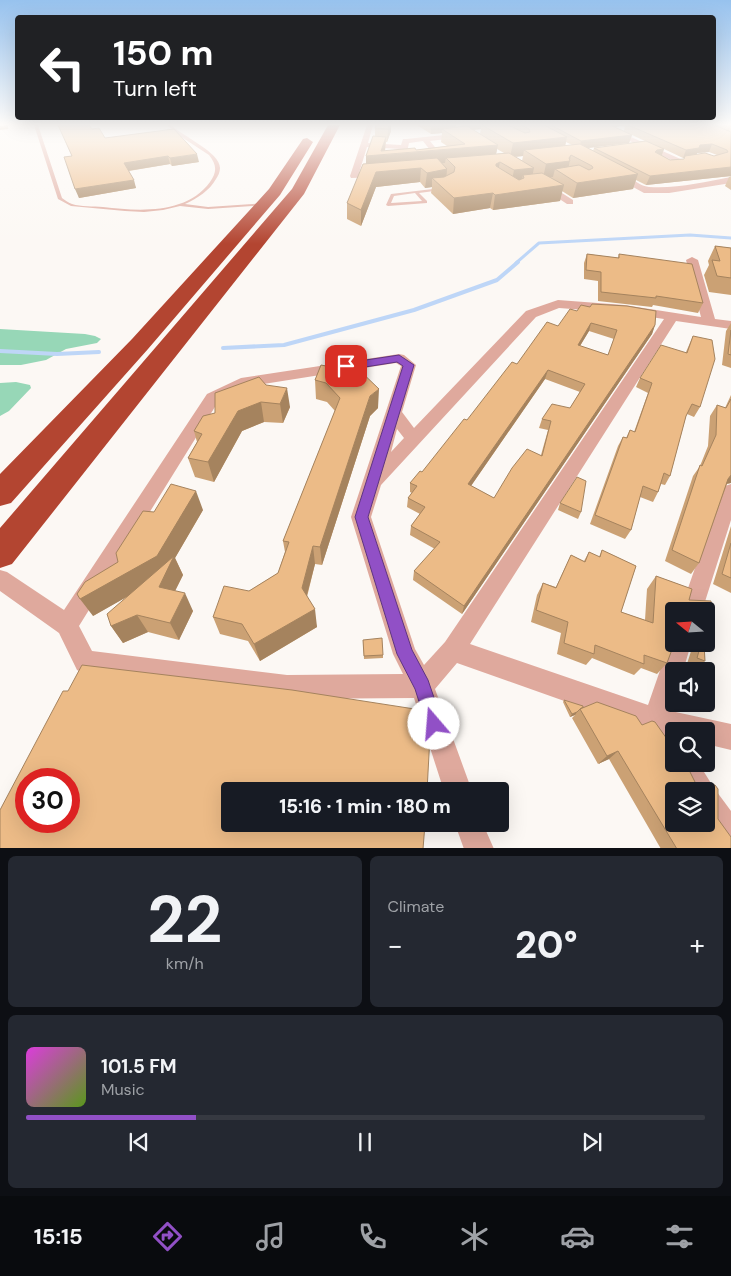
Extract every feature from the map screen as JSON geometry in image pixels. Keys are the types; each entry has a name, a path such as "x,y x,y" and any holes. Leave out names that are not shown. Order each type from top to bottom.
{"highway":[{"path":"0,494 140,344 265,204 293,165"},
{"path":"0,553 299,191 312,165"}],"street":[{"path":"358,165 354,176 390,173"},
{"path":"611,171 644,190 669,190 731,180"},
{"path":"539,181 570,202"},
{"path":"692,260 709,321"},
{"path":"372,482 531,314 558,304 624,309 731,325"},
{"path":"0,580 67,625 85,662 287,687 422,686 453,650 672,316"},
{"path":"67,625 212,398 240,383 399,358 409,365 361,517 405,654 422,686 455,782"},
{"path":"394,412 413,439"},
{"path":"694,602 731,491"},
{"path":"453,650 655,720 731,737"},
{"path":"655,720 677,652"},
{"path":"655,720 665,735"},
{"path":"715,812 731,836"},
{"path":"473,832 479,848"}],"lane":[{"path":"49,165 60,200 71,205 150,211 178,205 194,199 204,192 214,180 217,165"},
{"path":"416,192 426,202 388,206 392,195 416,192 442,189"},
{"path":"178,205 208,208 265,204"}],"green space":[{"path":"0,329 85,334 101,339 97,343 66,349 46,360 21,365 0,365"},
{"path":"16,382 30,385 31,388 9,411 0,416 0,383"}],"building":[{"path":"67,165 125,165 134,180 75,189"},
{"path":"363,165 443,165 447,169 427,173 421,168 376,172 361,210 347,203"},
{"path":"453,165 496,165 519,180 524,178 523,175 542,173 564,185 495,195 493,193 454,198 432,178 444,177 454,172 455,167"},
{"path":"505,165 528,165 534,168 514,170"},
{"path":"579,165 589,170 593,168 589,165 620,165 638,174 577,183 555,169"},
{"path":"627,165 731,165 731,167 650,176"},
{"path":"715,246 731,248 731,278 717,276 712,260 720,261"},
{"path":"587,254 619,258 619,254 692,264 703,303 656,296 656,298 601,292 601,272 586,270"},
{"path":"592,304 627,306 656,311 655,325 464,606 414,571 440,542 411,526 425,507 408,498 417,486 410,483 420,471 422,472 464,419 467,420 512,362 517,364 547,322 558,326 570,309 577,311 581,305 590,307","holes":["591,323 617,330 608,355 578,345","548,370 585,384 570,408 552,404 542,419 551,421 542,456 527,449 512,468 494,498 468,484"]},
{"path":"731,330 731,355 728,354"},
{"path":"693,336 712,340 715,359 700,407 692,404 686,416 670,476 664,473 658,492 643,486 631,530 595,515 623,437 627,438 630,430 635,432 652,383 640,378 661,345 687,353"},
{"path":"321,365 341,369 355,366 379,389 370,396 320,547 313,546 302,588 315,609 254,644 242,624 213,617 224,586 249,591 278,573 289,542 283,541 340,398 326,383 315,380"},
{"path":"259,377 266,385 287,388 280,404 261,402 238,411 208,462 188,458 202,434 194,431 203,416 215,413 215,393"},
{"path":"731,399 731,475 699,563 672,550 700,465 702,466 716,435 717,405 726,408"},
{"path":"577,477 586,481 581,512 560,503"},
{"path":"171,484 196,491 157,556 80,599 77,594 85,582 118,562 116,553 143,511 154,512"},
{"path":"731,543 731,578 722,574"},
{"path":"602,550 636,566 621,612 653,623 656,576 692,589 689,600 711,601 665,602 665,652 671,652 667,662 644,655 644,664 595,645 594,654 564,643 568,622 536,610 543,583 556,588 571,555 585,562 589,552 600,557"},
{"path":"174,556 159,587 185,593 170,623 137,615 111,626 107,614"},
{"path":"382,638 383,655 364,656 363,640"},
{"path":"699,652 704,652 705,661 697,658"},
{"path":"82,665 292,690 421,710 430,736 427,782 221,782 221,832 424,832 423,848 0,848 0,810 15,782 15,833 80,833 80,768 22,768 63,691 68,691"},
{"path":"564,700 583,706 583,707 572,714"},
{"path":"597,702 636,716 642,725 652,721 655,722 665,736 665,772 690,772 695,782 665,782 665,829 618,751 607,756 580,709"},
{"path":"715,785 718,789 718,819 731,837 731,848 676,848 667,832 715,832"}],"waterway":[{"path":"516,263 539,243 690,235 731,238"},
{"path":"223,348 284,345 414,310 497,280 518,262"},
{"path":"0,351 57,354 99,352"}],"route":[{"path":"346,366 399,358 409,365 361,517 405,654 422,686 434,724"}]}
